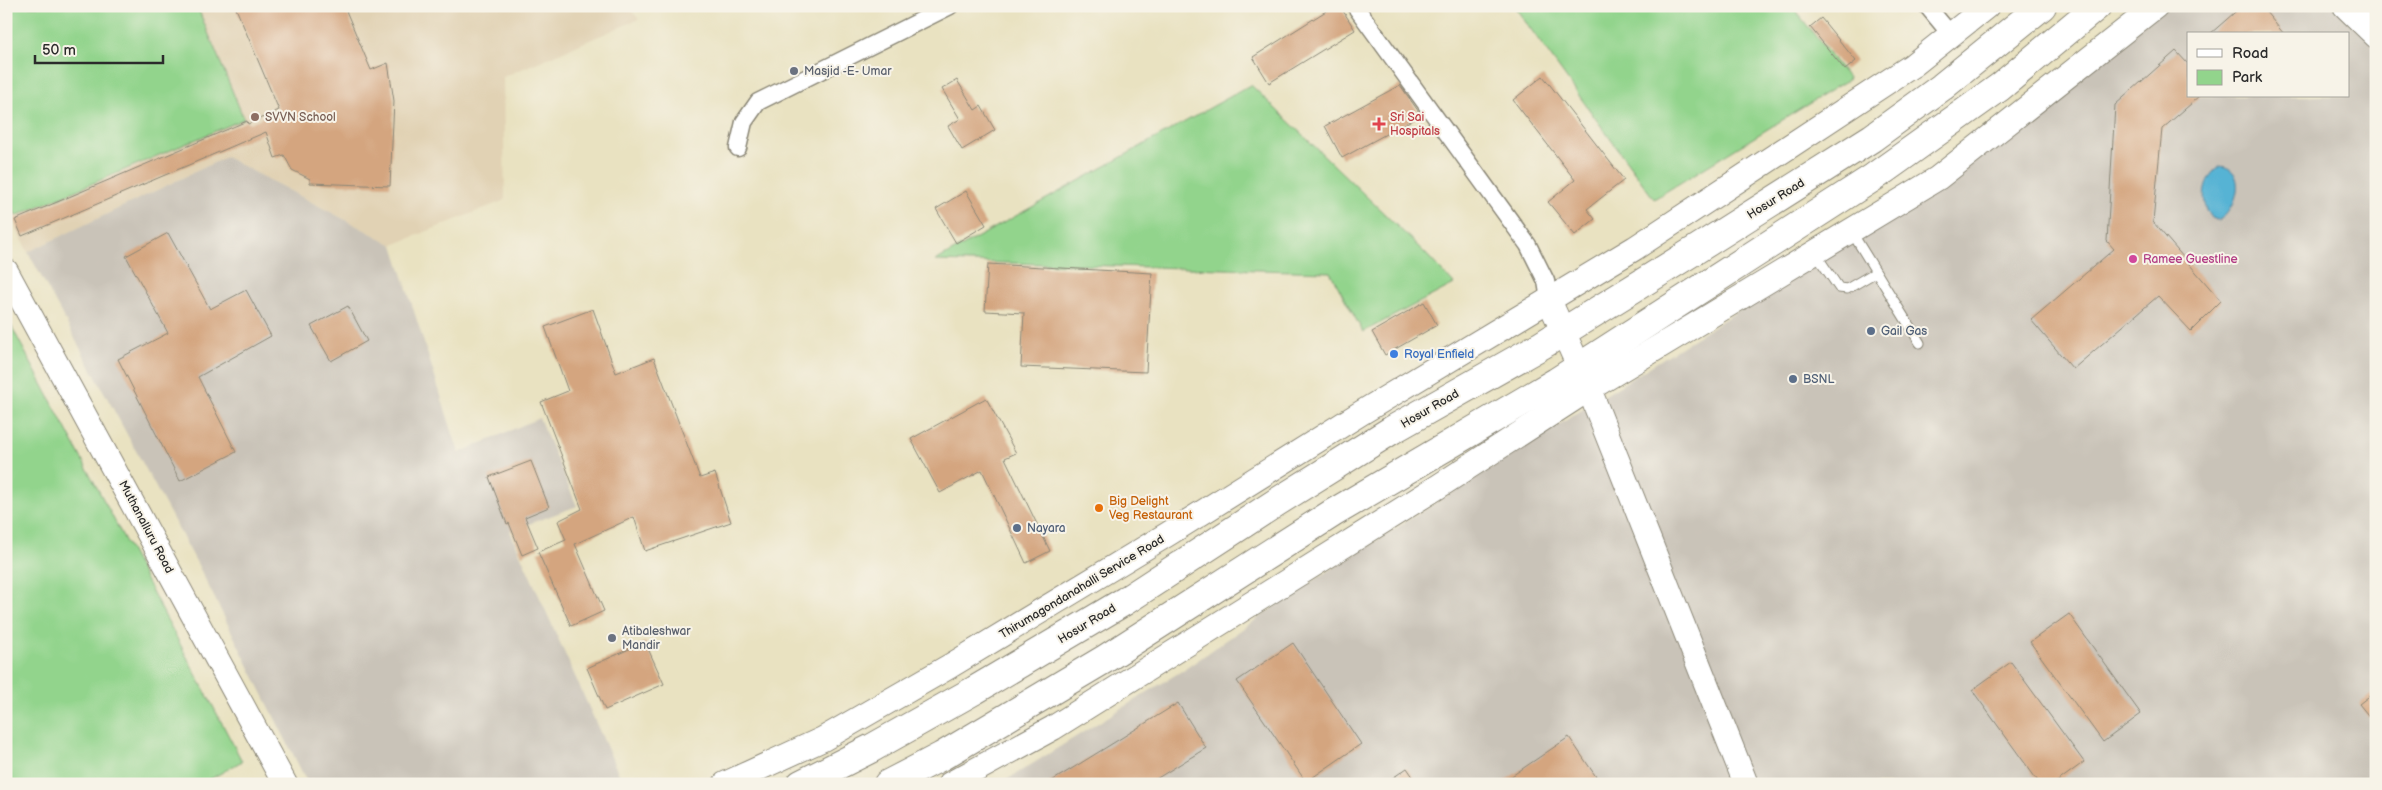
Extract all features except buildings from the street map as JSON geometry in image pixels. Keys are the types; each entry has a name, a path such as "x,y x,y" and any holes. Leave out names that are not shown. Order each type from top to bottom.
{"highway":[{"name":"Hosur Road","path":"801,784 872,748 984,686 1125,601 1392,430 1563,332 1872,138 1942,87 2042,6"},
{"path":"888,784 950,751 1105,659 1333,513 1584,378 1874,177 2000,87 2097,6"}],"street":[{"path":"738,148 744,122 758,102 950,6"},
{"path":"1355,6 1528,244 1546,281 1540,305 1563,332 1584,378 1746,784"},
{"path":"1928,6 1951,35"},
{"path":"950,784 1053,728 1436,488 1584,378 1815,253 1938,178 2156,6"},
{"path":"2345,6 2376,36"},
{"name":"Thirumagondanahalli Service Road","path":"725,784 823,739 950,666 1168,534 1361,413 1635,248 1913,65 1951,35 1975,10"},
{"name":"Muthanalluru Road","path":"6,271 285,784"}],"lane":[{"path":"1851,231 1920,343"},
{"path":"1815,253 1839,288 1847,289 1876,272"}],"shaded area":[{"name":"SVVN School","path":"6,6 627,6 639,19 503,77 505,200 393,245 226,157 28,252 6,210"},
{"path":"2163,6 2376,6 2376,784 1000,784 1188,667 1294,593 1942,181"},
{"path":"226,157 393,245 459,453 539,418 577,506 510,531 621,779 609,784 308,784 198,565 28,252"}],"green space":[{"path":"6,6 197,6 244,119 16,216 6,194"},
{"path":"1514,6 1792,6 1849,79 1654,199"},
{"path":"1251,85 1425,253 1454,284 1363,332 1330,272 935,261"},
{"path":"6,316 242,761 202,784 6,784"}],"water":[{"path":"2220,166 2229,168 2234,174 2237,181 2237,190 2231,208 2219,220 2213,219 2209,213 2204,198 2204,191 2209,177"}],"place":[{"name":"Masjid -E- Umar","path":"794,71"},
{"name":"SVVN School","path":"255,117"},
{"name":"Sri Sai Hospitals","path":"1379,124"},
{"name":"Ramee Guestline","path":"2133,259"},
{"name":"Gail Gas","path":"1871,331"},
{"name":"Royal Enfield","path":"1394,354"},
{"name":"BSNL","path":"1793,379"},
{"name":"Big Delight Veg Restaurant","path":"1099,508"},
{"name":"Nayara","path":"1017,528"},
{"name":"Atibaleshwar Mandir","path":"612,638"}]}
